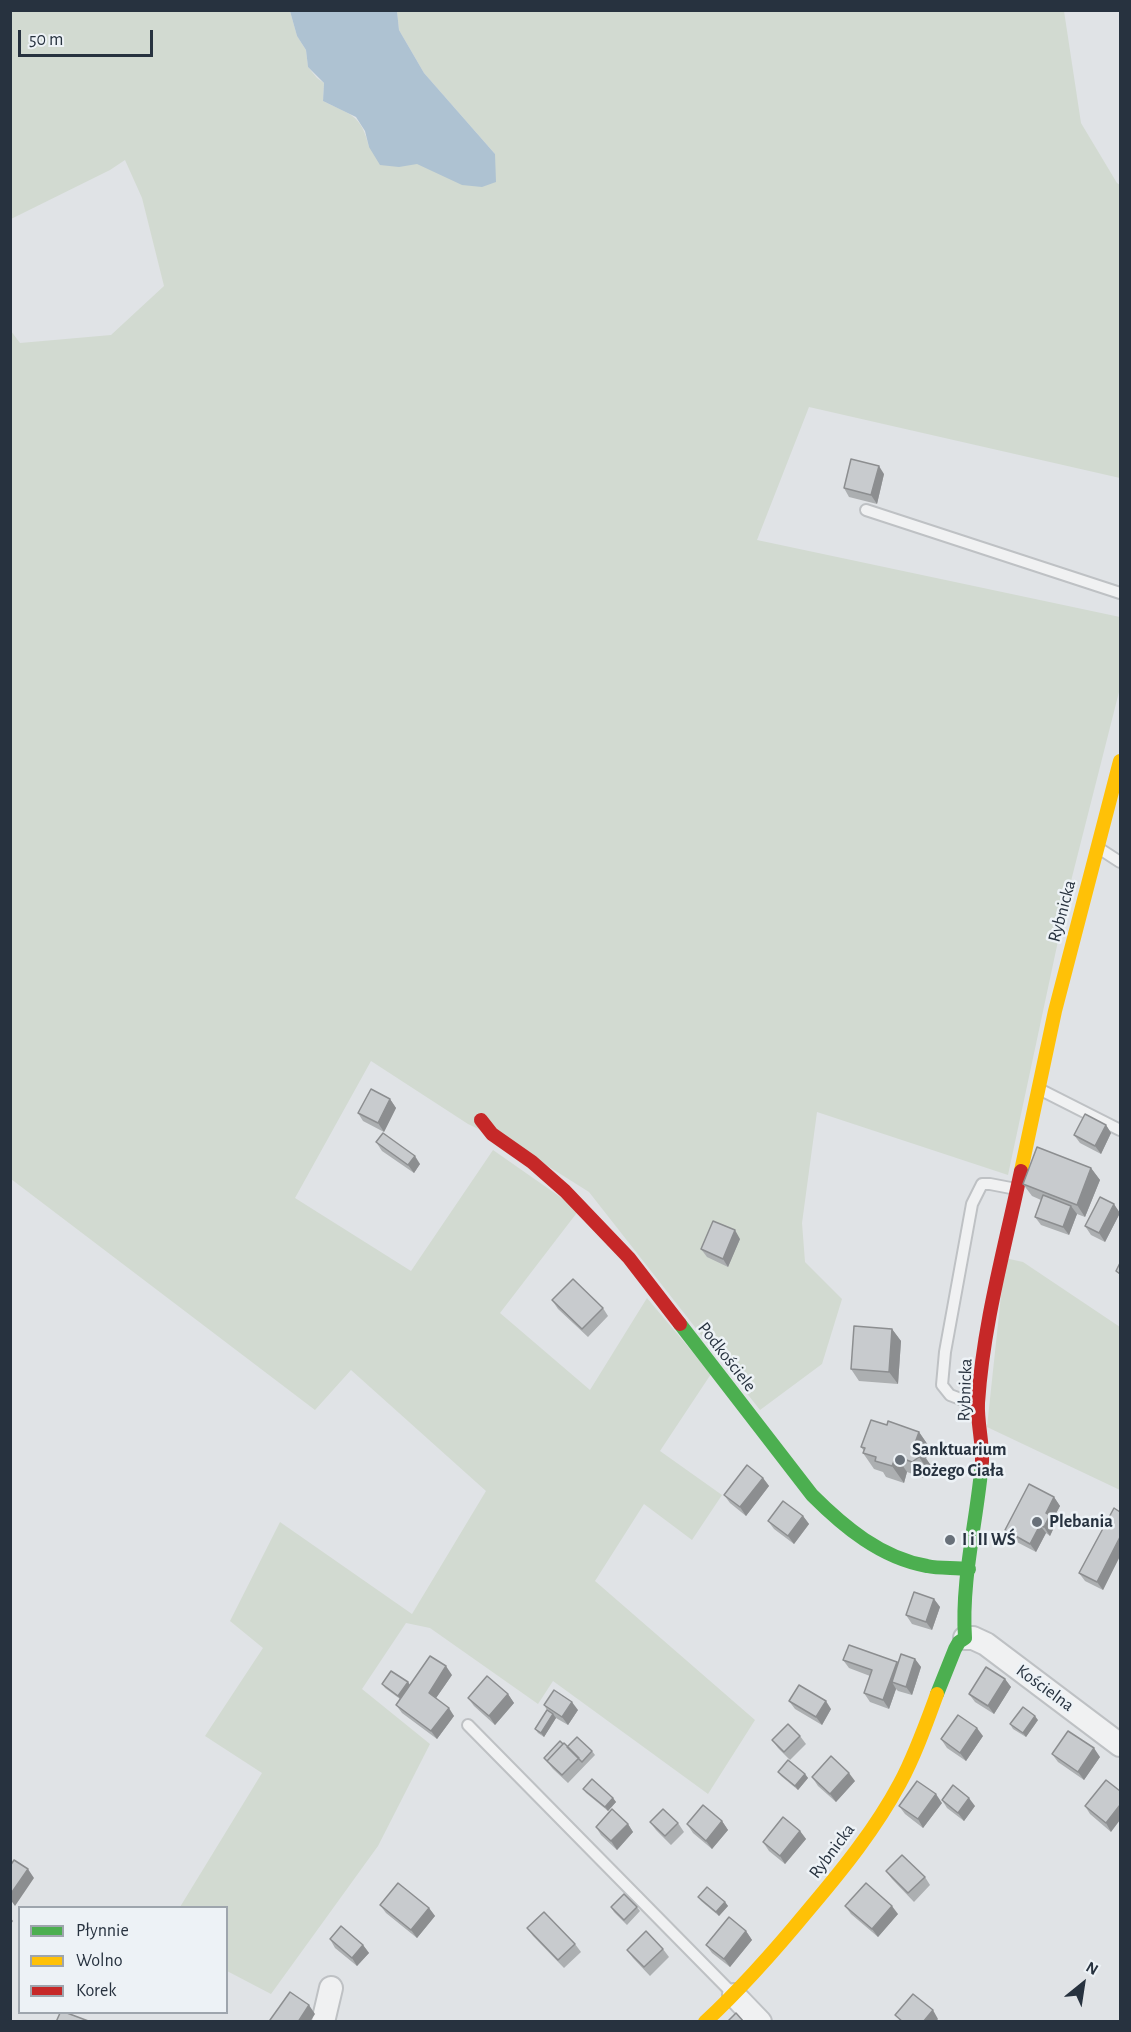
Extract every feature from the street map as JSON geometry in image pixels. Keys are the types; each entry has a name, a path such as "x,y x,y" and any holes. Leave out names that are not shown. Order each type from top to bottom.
{"street":[{"name":"Rybnicka","path":"705,2022 734,1995 831,1884 870,1830 901,1780 955,1649 965,1638 963,1608 979,1498 983,1446 978,1406 985,1342 1055,1011 1120,760"},
{"name":"Podkościele","path":"481,1120 492,1134 532,1162 565,1191 629,1258 805,1486 832,1516 879,1549 926,1566 969,1569"},
{"name":"Kościelna","path":"965,1638 973,1638 986,1644 1120,1745"},
{"path":"323,2022 331,1988"},
{"path":"734,1995 760,2022"}],"lane":[{"path":"866,510 1120,593"},
{"path":"1098,848 1120,862"},
{"path":"1038,1088 1120,1130"},
{"path":"978,1406 950,1395 942,1385 945,1352 972,1204 977,1190 982,1184 1016,1189"},
{"path":"468,1725 734,1995"}],"shaded area":[{"path":"10,11 290,11 297,36 306,50 308,67 324,83 323,101 354,117 366,136 369,147 495,154 424,73 399,30 397,11 1064,11 1081,123 1120,185 1120,478 809,407 757,540 1120,617 1120,688 1070,885 1008,1175 817,1112 802,1223 805,1262 842,1299 822,1364 760,1410 589,1192 519,1148 468,1124 371,1061 295,1198 411,1271 493,1150 579,1210 500,1313 590,1390 647,1298 711,1374 660,1451 722,1495 692,1540 644,1504 595,1581 755,1720 708,1794 553,1681 538,1704 430,1628 406,1623 362,1689 430,1744 378,1846 271,1994 228,1972 228,1906 181,1906 262,1773 205,1736 263,1648 230,1621 280,1522 412,1614 486,1491 351,1370 315,1410 11,1179 11,331 20,343 111,335 164,286 142,198 125,160 110,170 11,219"},
{"path":"1005,1258 1023,1262 1120,1327 1120,1490 987,1427"}],"water":[{"path":"290,11 397,11 399,30 424,73 495,154 496,182 482,187 462,185 417,164 399,167 380,165 356,117 323,101 324,83 308,67 306,50 297,36"}],"building":[{"path":"851,459 879,466 871,495 844,488"},
{"path":"371,1089 390,1099 378,1123 358,1113"},
{"path":"1085,1114 1106,1125 1095,1146 1074,1135"},
{"path":"383,1133 415,1156 408,1165 376,1142"},
{"path":"1037,1147 1091,1168 1077,1205 1023,1184"},
{"path":"1043,1195 1071,1206 1063,1227 1035,1217"},
{"path":"1100,1197 1114,1204 1099,1233 1085,1226"},
{"path":"713,1221 735,1230 723,1259 701,1249"},
{"path":"573,1279 603,1308 582,1329 552,1300"},
{"path":"854,1326 892,1329 889,1372 851,1369"},
{"path":"871,1420 887,1425 888,1421 919,1432 915,1443 921,1451 919,1457 912,1462 896,1456 892,1466 875,1461 876,1457 863,1453 865,1448 861,1447"},
{"path":"747,1465 763,1478 740,1507 724,1495"},
{"name":"Plebania","path":"1029,1484 1054,1497 1046,1513 1050,1515 1044,1527 1040,1525 1030,1544 1005,1530"},
{"path":"783,1501 803,1516 788,1536 768,1521"},
{"path":"1114,1508 1120,1512 1120,1537 1097,1582 1079,1573"},
{"path":"914,1592 934,1599 926,1622 906,1615"},
{"path":"849,1645 897,1662 883,1700 864,1693 872,1670 843,1660"},
{"path":"901,1654 915,1659 906,1687 892,1682"},
{"path":"430,1656 446,1666 429,1693 449,1708 431,1731 396,1705"},
{"path":"986,1667 1005,1679 988,1706 969,1694"},
{"path":"391,1671 408,1682 398,1696 382,1684"},
{"path":"487,1676 508,1694 489,1716 468,1698"},
{"path":"799,1685 826,1701 816,1717 789,1701"},
{"path":"554,1690 572,1702 562,1717 544,1705"},
{"path":"1023,1707 1035,1716 1023,1733 1010,1724"},
{"path":"547,1710 553,1714 541,1733 535,1729"},
{"path":"958,1715 977,1728 960,1753 941,1739"},
{"path":"788,1724 800,1736 784,1752 772,1740"},
{"path":"1068,1731 1094,1748 1078,1772 1052,1754"},
{"path":"577,1737 592,1751 582,1762 567,1747"},
{"path":"560,1741 563,1744 547,1761 544,1758"},
{"path":"564,1743 579,1758 562,1775 547,1761"},
{"path":"831,1756 849,1773 830,1794 812,1777"},
{"path":"788,1760 805,1774 795,1786 778,1772"},
{"path":"592,1779 613,1798 605,1807 583,1789"},
{"path":"1106,1780 1120,1791 1120,1805 1106,1823 1085,1806"},
{"path":"917,1781 936,1794 918,1819 899,1806"},
{"path":"953,1785 969,1798 958,1813 942,1800"},
{"path":"703,1805 722,1821 706,1841 687,1824"},
{"path":"612,1809 628,1824 611,1841 596,1827"},
{"path":"663,1809 678,1823 665,1836 650,1822"},
{"path":"783,1817 800,1831 780,1856 763,1842"},
{"path":"902,1855 925,1877 908,1893 886,1871"},
{"path":"14,1860 28,1869 10,1895 10,1866"},
{"path":"398,1883 429,1908 411,1930 380,1905"},
{"path":"866,1883 892,1906 872,1929 845,1906"},
{"path":"707,1887 725,1902 716,1912 698,1897"},
{"path":"624,1894 637,1907 624,1920 611,1907"},
{"path":"544,1912 575,1944 558,1960 527,1928"},
{"path":"729,1917 746,1931 724,1959 706,1945"},
{"path":"341,1926 363,1945 352,1958 330,1939"},
{"path":"646,1931 663,1949 644,1967 627,1950"},
{"path":"290,1992 309,2005 298,2022 273,2022 270,2020"},
{"path":"913,1994 933,2010 923,2022 903,2022 895,2015"},
{"path":"736,2013 744,2022 727,2022"},
{"path":"60,2014 70,2014 91,2022 56,2022"}],"traffic: fast":[{"path":"680,1324 812,1495 837,1518 864,1540 894,1556 932,1567 969,1569"},
{"path":"937,1694 955,1649 965,1638 967,1572 982,1462"}],"traffic: slow":[{"path":"1021,1171 1055,1011 1120,761"},
{"path":"705,2022 785,1938 870,1832 891,1800 905,1772 937,1694"}],"traffic: jam":[{"path":"481,1120 492,1134 532,1162 565,1191 629,1258 680,1324"},
{"path":"982,1462 978,1410 981,1374 995,1286 1021,1171"}],"place":[{"name":"Sanktuarium Bożego Ciała","path":"900,1460"},
{"name":"Plebania","path":"1037,1522"},
{"name":"I i II WŚ","path":"950,1540"}]}
